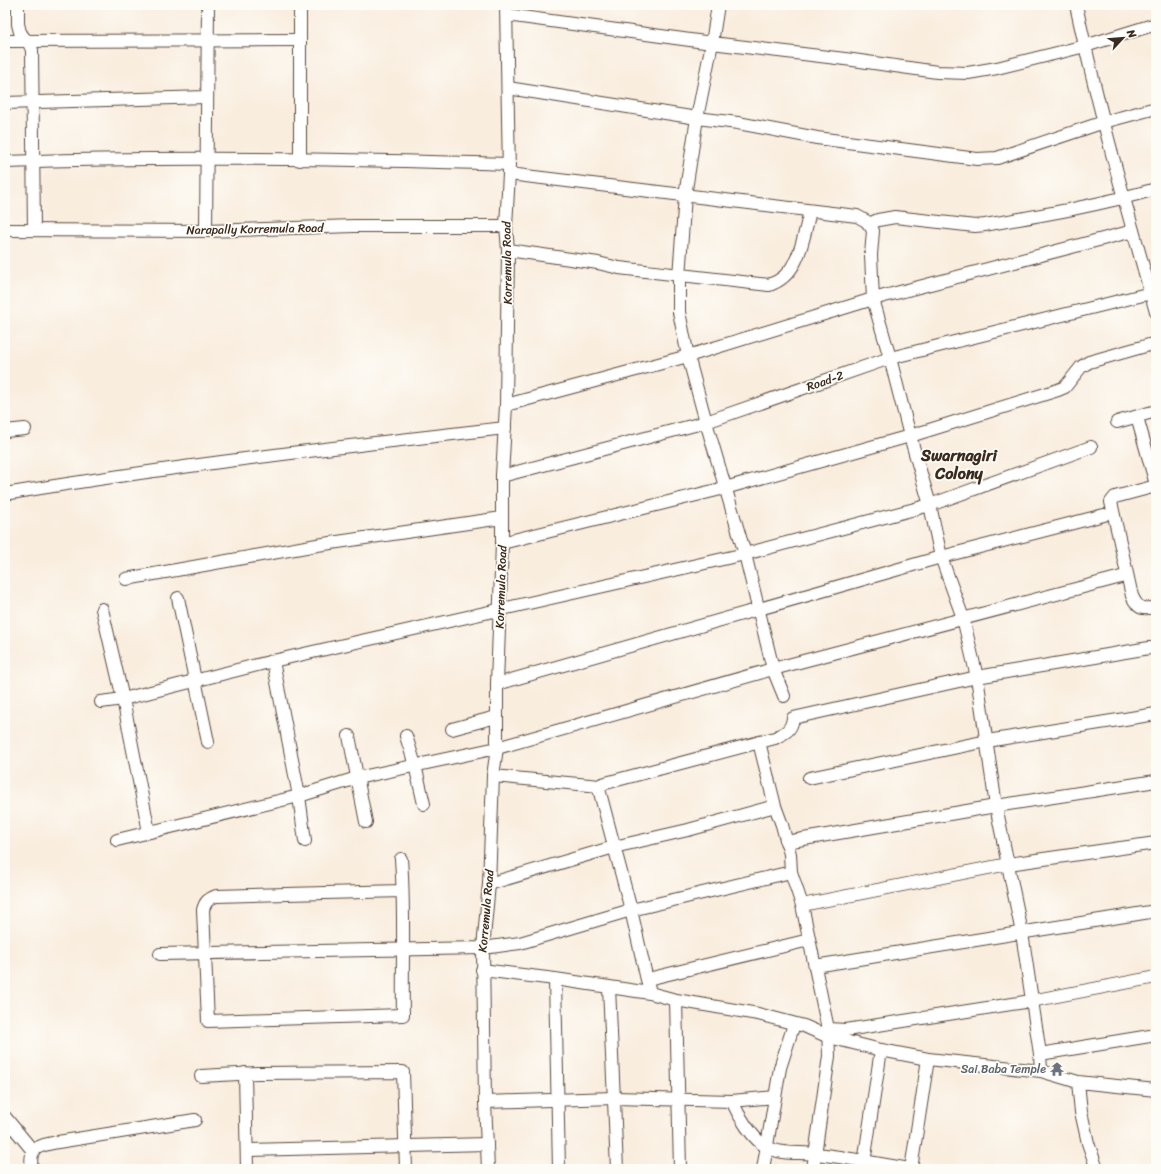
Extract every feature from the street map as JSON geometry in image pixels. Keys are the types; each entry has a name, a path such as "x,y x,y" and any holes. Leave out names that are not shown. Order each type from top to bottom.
{"street":[{"path":"18,5 18,24 20,32 28,41 32,50 34,230"},
{"path":"206,231 208,5"},
{"path":"300,5 300,160"},
{"path":"718,5 712,43 696,118 685,196 679,312 688,356 745,554 773,669 784,696"},
{"path":"1076,5 1104,122 1133,231 1151,275 1150,293 1156,312"},
{"path":"507,10 712,43 937,72 968,73 997,68 1085,46 1156,24"},
{"name":"Korremula Road","path":"488,1169 482,970 490,884 493,776 497,748 496,717 502,543 502,476 506,405 508,250 506,226 509,169 507,10"},
{"path":"5,41 300,40"},
{"path":"508,88 738,124 817,138 977,159 997,158 1104,122 1156,108"},
{"path":"5,103 207,97"},
{"path":"5,162 206,159 355,160 509,169 685,196 857,216 866,221 873,232 871,255 873,299 930,505 941,557 963,618 977,677 996,806 1022,933 1040,1054 1041,1071"},
{"path":"869,224 878,220 895,217 984,226 1124,198 1156,189"},
{"path":"508,250 598,263 619,268 768,285 776,283 786,276 798,257 810,211"},
{"name":"Narapally Korremula Road","path":"5,230 206,231 354,226 506,226"},
{"path":"506,405 688,356 873,299 1133,231"},
{"name":"Road-2","path":"502,476 706,422 890,358 1150,293"},
{"path":"502,543 725,488 910,436 1058,390 1065,387 1080,367 1089,362 1156,343"},
{"path":"1117,422 1156,411"},
{"path":"1137,417 1155,483 1115,497 1110,502 1132,596 1136,605 1144,610 1156,607"},
{"path":"5,494 91,479 285,453 505,428"},
{"path":"5,431 25,429"},
{"path":"101,702 195,681 273,661 745,554 930,505 1091,446"},
{"path":"497,684 941,557 1104,514"},
{"path":"126,579 317,545 502,518"},
{"path":"117,840 299,796 357,778 497,748 773,669 1121,577"},
{"path":"178,598 208,742"},
{"path":"102,609 122,698 149,832"},
{"path":"650,993 631,910 599,789 604,782 775,738 792,727 793,718 977,677 1149,648 1156,649"},
{"path":"273,661 299,796 305,841"},
{"path":"809,778 987,741 1156,714"},
{"path":"452,729 496,717"},
{"path":"349,736 366,822"},
{"path":"406,736 415,765 424,804"},
{"path":"759,742 775,806 790,854 791,872 802,905 828,1033 829,1056 813,1169"},
{"path":"493,776 600,786"},
{"path":"786,842 996,806 1156,781"},
{"path":"490,884 614,847 688,830 775,806"},
{"path":"802,905 1008,864 1156,843"},
{"path":"401,859 402,891 403,1015 208,1021 203,910 209,899 216,896 402,891"},
{"path":"160,954 483,948 520,943 631,910 791,872"},
{"path":"814,966 853,961 1156,911"},
{"path":"648,979 809,940"},
{"path":"482,970 555,978 609,988 650,993 676,1000 758,1014 828,1033 881,1050 928,1059 1041,1071 1078,1082 1156,1090"},
{"path":"828,1033 1031,1001 1156,976"},
{"path":"555,978 559,1169"},
{"path":"609,988 618,1169"},
{"path":"676,1000 680,1169"},
{"path":"763,1169 780,1068 794,1024"},
{"path":"1040,1054 1156,1035"},
{"path":"864,1166 881,1050"},
{"path":"732,1101 742,1120 767,1147 782,1152 815,1154 864,1166 910,1169 928,1059"},
{"path":"201,1076 245,1073 403,1072 406,1169"},
{"path":"245,1073 247,1169"},
{"path":"1078,1082 1081,1112 1088,1143 1097,1169"},
{"path":"485,1102 614,1098 679,1101 732,1101 775,1097"},
{"path":"5,1118 33,1151"},
{"path":"32,1169 30,1158 33,1151 39,1146 195,1120"},
{"path":"247,1150 487,1144"}],"place":[{"name":"Sai Baba Temple","path":"1057,1069"}],"district":[{"name":"Swarnagiri Colony","path":"959,464"}]}
